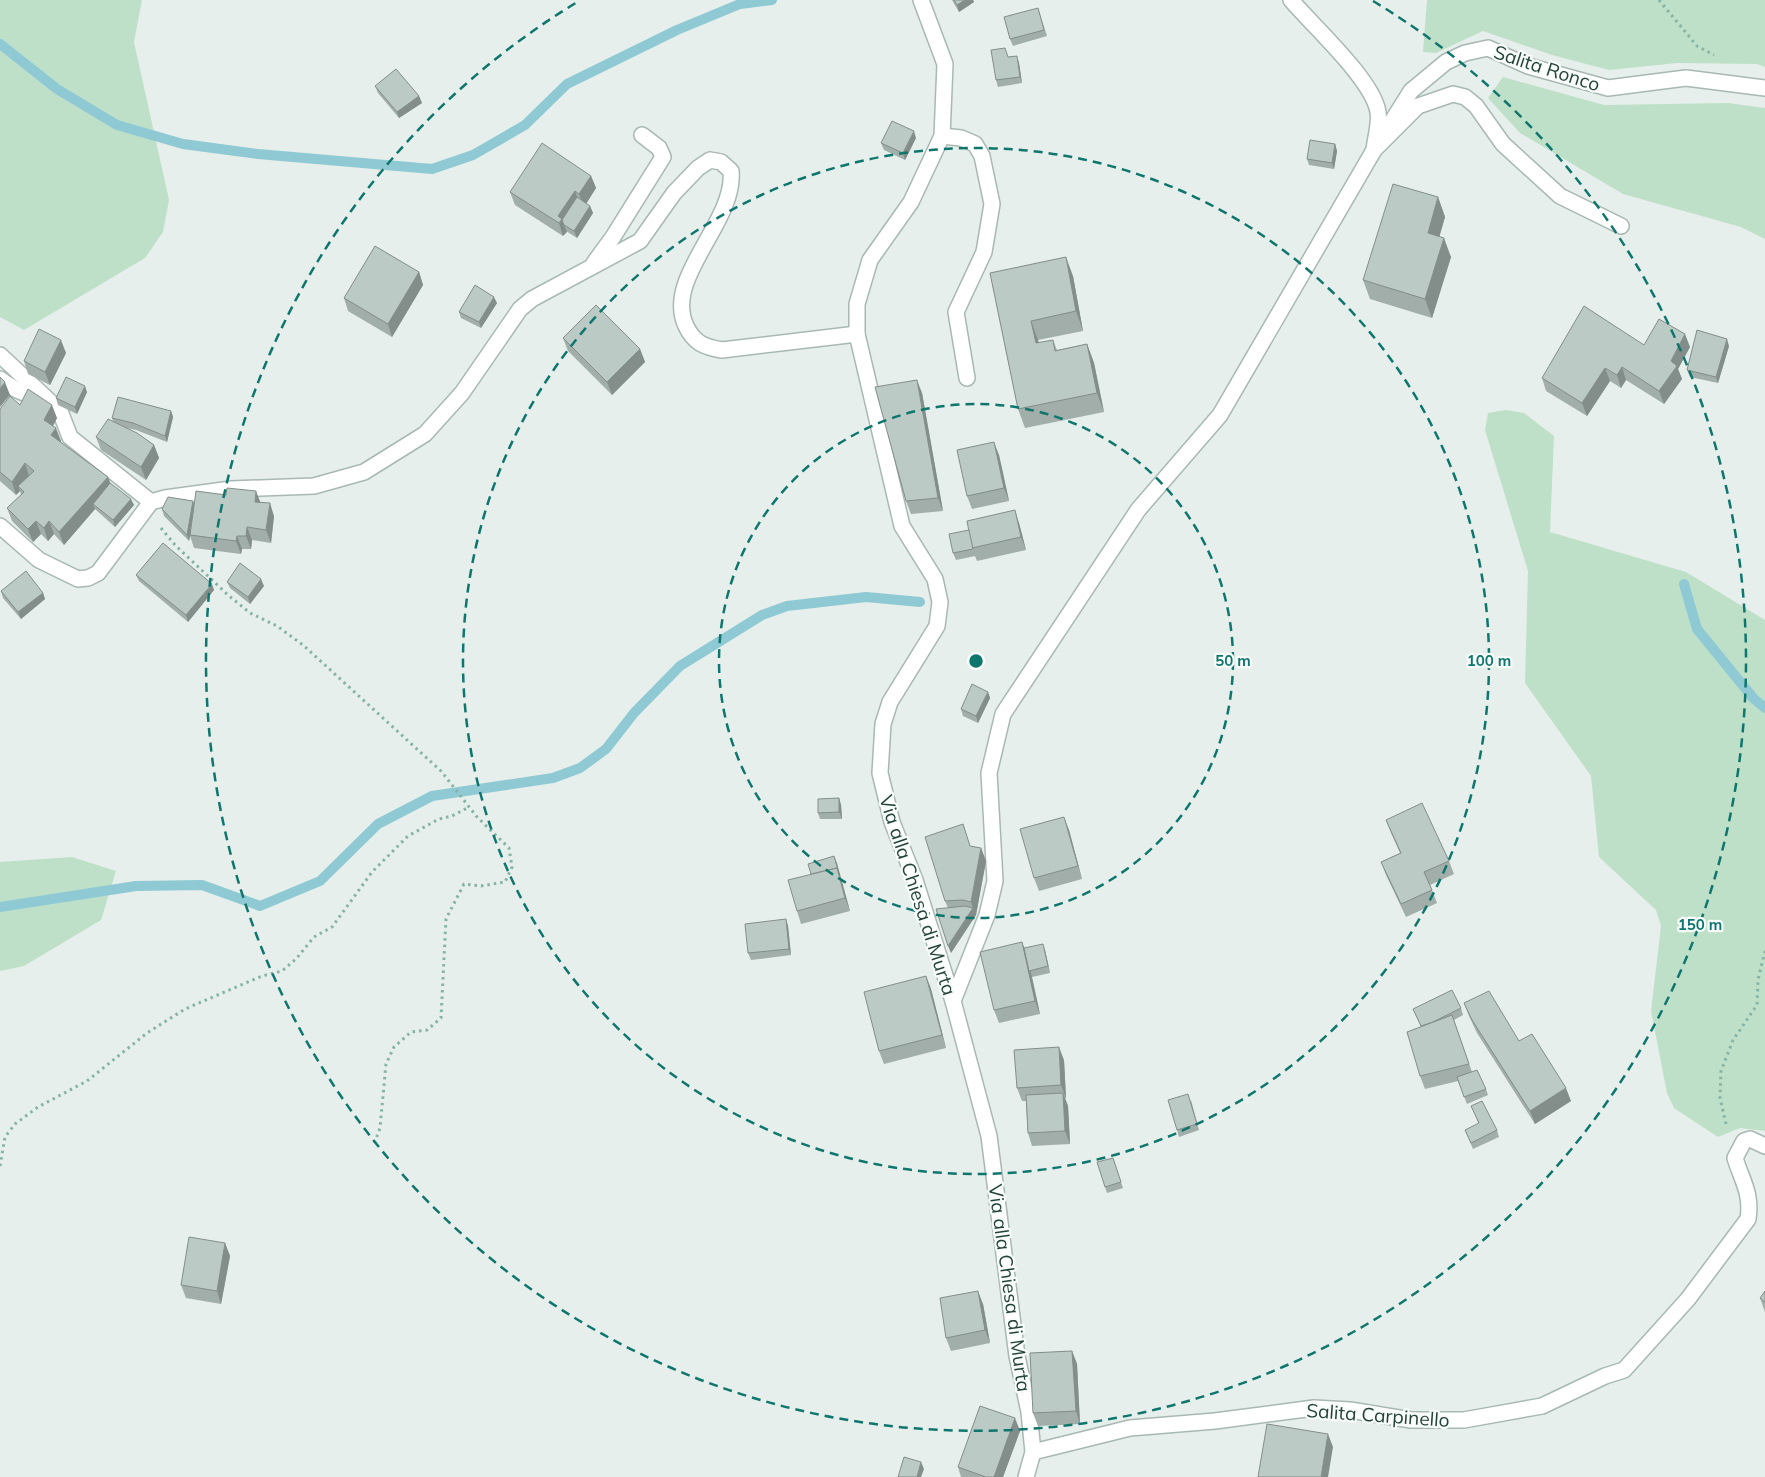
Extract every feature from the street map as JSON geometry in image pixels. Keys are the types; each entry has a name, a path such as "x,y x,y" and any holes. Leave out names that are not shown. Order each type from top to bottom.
{"street":[{"name":"Via alla Chiesa di Murta","path":"921,0 945,64 942,136 911,202 870,260 857,304 857,334 902,526 935,579 940,602 937,626 890,702 883,724 880,774 892,822 914,880 953,1001 989,1136 1017,1356 1030,1412 1033,1452 1026,1477"},
{"path":"1291,0 1350,66 1371,93 1378,113 1374,150"},
{"name":"Salita Ronco","path":"1374,150 1411,91 1446,62 1465,53 1488,48 1528,66 1608,88 1686,78 1765,88"},
{"path":"953,1001 987,915 994,880 989,773 1003,714 1138,510 1220,415 1374,150 1418,106 1453,94 1465,97 1476,106 1503,144 1560,196 1621,226"},
{"path":"590,269 613,237 663,157 659,148 642,135"},
{"path":"942,136 960,138 975,144 982,156 992,204 984,252 956,312 967,378"},
{"path":"0,526 39,560 78,579 88,578 98,572 151,502 165,498 231,490 314,486 364,472 425,434 462,393 520,309 532,299 640,241 674,194 698,168 710,160 721,162 731,172 732,184 730,194 693,266 681,301 681,316 694,340 704,347 722,350 857,334"},
{"path":"0,356 60,411 70,437 151,502"},
{"path":"0,379 16,391 31,397 44,397"},
{"path":"1734,1158 1744,1141 1750,1139 1765,1146"},
{"name":"Salita Carpinello","path":"1033,1452 1130,1428 1215,1421 1314,1408 1350,1410 1411,1420 1464,1420 1542,1406 1605,1376 1624,1370 1688,1299 1719,1261 1748,1218 1751,1203 1746,1185 1734,1158"}],"path":[{"path":"1660,0 1697,46 1718,57"},
{"path":"151,502 155,518 175,545 250,612 277,626 303,645 354,694 424,755 509,848 512,867 505,882 481,886 464,884 446,919 441,1018 427,1030 411,1032 394,1047 386,1064 380,1128 373,1147"},
{"path":"0,1166 5,1137 16,1124 30,1113 87,1081 147,1033 185,1009 262,976 282,972 296,960 314,937 332,927 372,872 408,836 438,819 452,816 469,806"},
{"path":"1734,1158 1720,1098 1721,1071 1733,1040 1757,1005 1758,980 1765,951"}],"green space":[{"path":"0,0 142,0 134,42 169,200 163,232 145,258 24,330 0,317"},
{"path":"1427,0 1765,0 1765,67 1757,64 1677,63 1609,70 1552,55 1483,31 1436,53 1423,52"},
{"path":"1503,77 1604,105 1728,103 1765,108 1765,239 1741,227 1623,194 1520,133 1488,98"},
{"path":"1506,410 1524,413 1554,436 1550,532 1686,572 1765,620 1765,1131 1740,1128 1718,1137 1674,1108 1667,1093 1651,1011 1661,926 1656,910 1599,857 1591,776 1525,683 1528,571 1485,430 1488,413"},
{"path":"72,857 116,871 101,920 24,966 0,971 0,862"}],"building":[{"path":"954,0 965,0 957,5"},
{"path":"1038,8 1044,30 1010,39 1004,17"},
{"path":"1005,48 1008,57 1017,56 1020,77 996,80 991,50"},
{"path":"396,69 419,96 397,112 375,86"},
{"path":"892,121 914,131 903,153 881,143"},
{"path":"1310,140 1335,144 1332,163 1307,159"},
{"path":"542,143 591,176 579,194 575,191 558,216 562,219 559,223 510,192"},
{"path":"1393,184 1438,197 1428,233 1444,238 1425,299 1363,280"},
{"path":"577,197 590,206 574,231 564,225 562,220"},
{"path":"375,246 419,272 388,324 344,298"},
{"path":"1066,257 1076,311 1031,321 1036,343 1053,340 1055,351 1087,344 1097,393 1018,409 990,273"},
{"path":"475,285 494,297 479,322 459,312"},
{"path":"596,305 640,349 607,382 563,338"},
{"path":"1584,306 1644,345 1659,319 1685,334 1671,361 1677,366 1659,391 1622,367 1617,375 1605,368 1582,403 1542,378"},
{"path":"39,329 61,340 45,372 24,361"},
{"path":"1697,330 1727,339 1716,377 1687,370"},
{"path":"0,377 5,382 0,389"},
{"path":"66,377 85,386 75,407 56,398"},
{"path":"917,380 938,498 906,501 875,387"},
{"path":"28,389 52,405 44,420 56,428 51,435 108,477 59,532 49,521 44,528 36,521 28,529 7,508 24,492 18,486 34,471 25,463 12,482 0,472 0,409 10,396 20,405"},
{"path":"118,397 171,411 165,436 133,423 112,418"},
{"path":"108,419 137,433 154,445 141,467 96,437"},
{"path":"994,442 1004,488 967,496 957,450"},
{"path":"110,483 131,499 113,520 93,504"},
{"path":"227,488 256,491 255,502 270,503 266,530 247,527 246,536 237,536 236,541 190,535 196,491 226,495"},
{"path":"168,497 193,501 187,535 162,509"},
{"path":"1015,510 1021,537 972,548 967,521"},
{"path":"969,530 973,549 953,553 949,534"},
{"path":"163,543 212,584 186,615 136,575"},
{"path":"240,563 261,579 248,597 227,582"},
{"path":"26,571 43,593 18,612 1,591"},
{"path":"972,684 988,692 976,716 961,709"},
{"path":"839,798 839,812 818,813 818,799"},
{"path":"1422,803 1449,861 1424,872 1432,890 1401,904 1381,862 1401,853 1386,820"},
{"path":"1064,817 1078,866 1034,878 1020,829"},
{"path":"963,824 970,846 981,848 971,902 963,900 945,901 925,837"},
{"path":"834,856 839,874 837,868 811,874 808,864"},
{"path":"837,868 845,898 797,911 788,880"},
{"path":"965,906 973,908 948,946 936,909"},
{"path":"786,919 789,949 748,953 745,924"},
{"path":"1022,942 1035,1001 994,1010 980,952"},
{"path":"1043,944 1048,966 1029,971 1024,948"},
{"path":"926,976 942,1035 879,1051 864,992"},
{"path":"1452,990 1461,1008 1421,1026 1413,1009"},
{"path":"1489,991 1519,1041 1532,1034 1566,1088 1530,1111 1472,1020 1464,1003"},
{"path":"1452,1015 1469,1064 1420,1076 1407,1032"},
{"path":"1059,1047 1061,1085 1017,1088 1014,1050"},
{"path":"1477,1070 1486,1089 1464,1097 1457,1077"},
{"path":"1063,1093 1065,1131 1028,1133 1026,1095"},
{"path":"1188,1094 1197,1124 1177,1130 1168,1100"},
{"path":"1482,1101 1497,1130 1471,1143 1465,1130 1479,1123 1471,1106"},
{"path":"1113,1158 1121,1182 1105,1187 1097,1162"},
{"path":"189,1237 225,1243 217,1291 181,1285"},
{"path":"978,1291 985,1330 946,1338 940,1298"},
{"path":"1765,1291 1765,1302 1760,1298"},
{"path":"1072,1351 1076,1411 1033,1413 1030,1353"},
{"path":"980,1406 1015,1418 994,1477 986,1477 958,1467"},
{"path":"1267,1424 1328,1434 1321,1477 1258,1477"},
{"path":"904,1457 921,1462 917,1477 898,1477"}],"waterway":[{"path":"0,44 57,89 117,125 183,144 258,154 432,169 473,155 525,125 567,84 677,30 740,4 772,0"},
{"path":"1684,584 1697,629 1754,699 1765,708"},
{"path":"0,907 136,886 202,885 260,906 320,881 378,824 432,796 553,778 580,768 606,749 634,713 680,666 762,615 787,606 866,597 920,602"}]}
